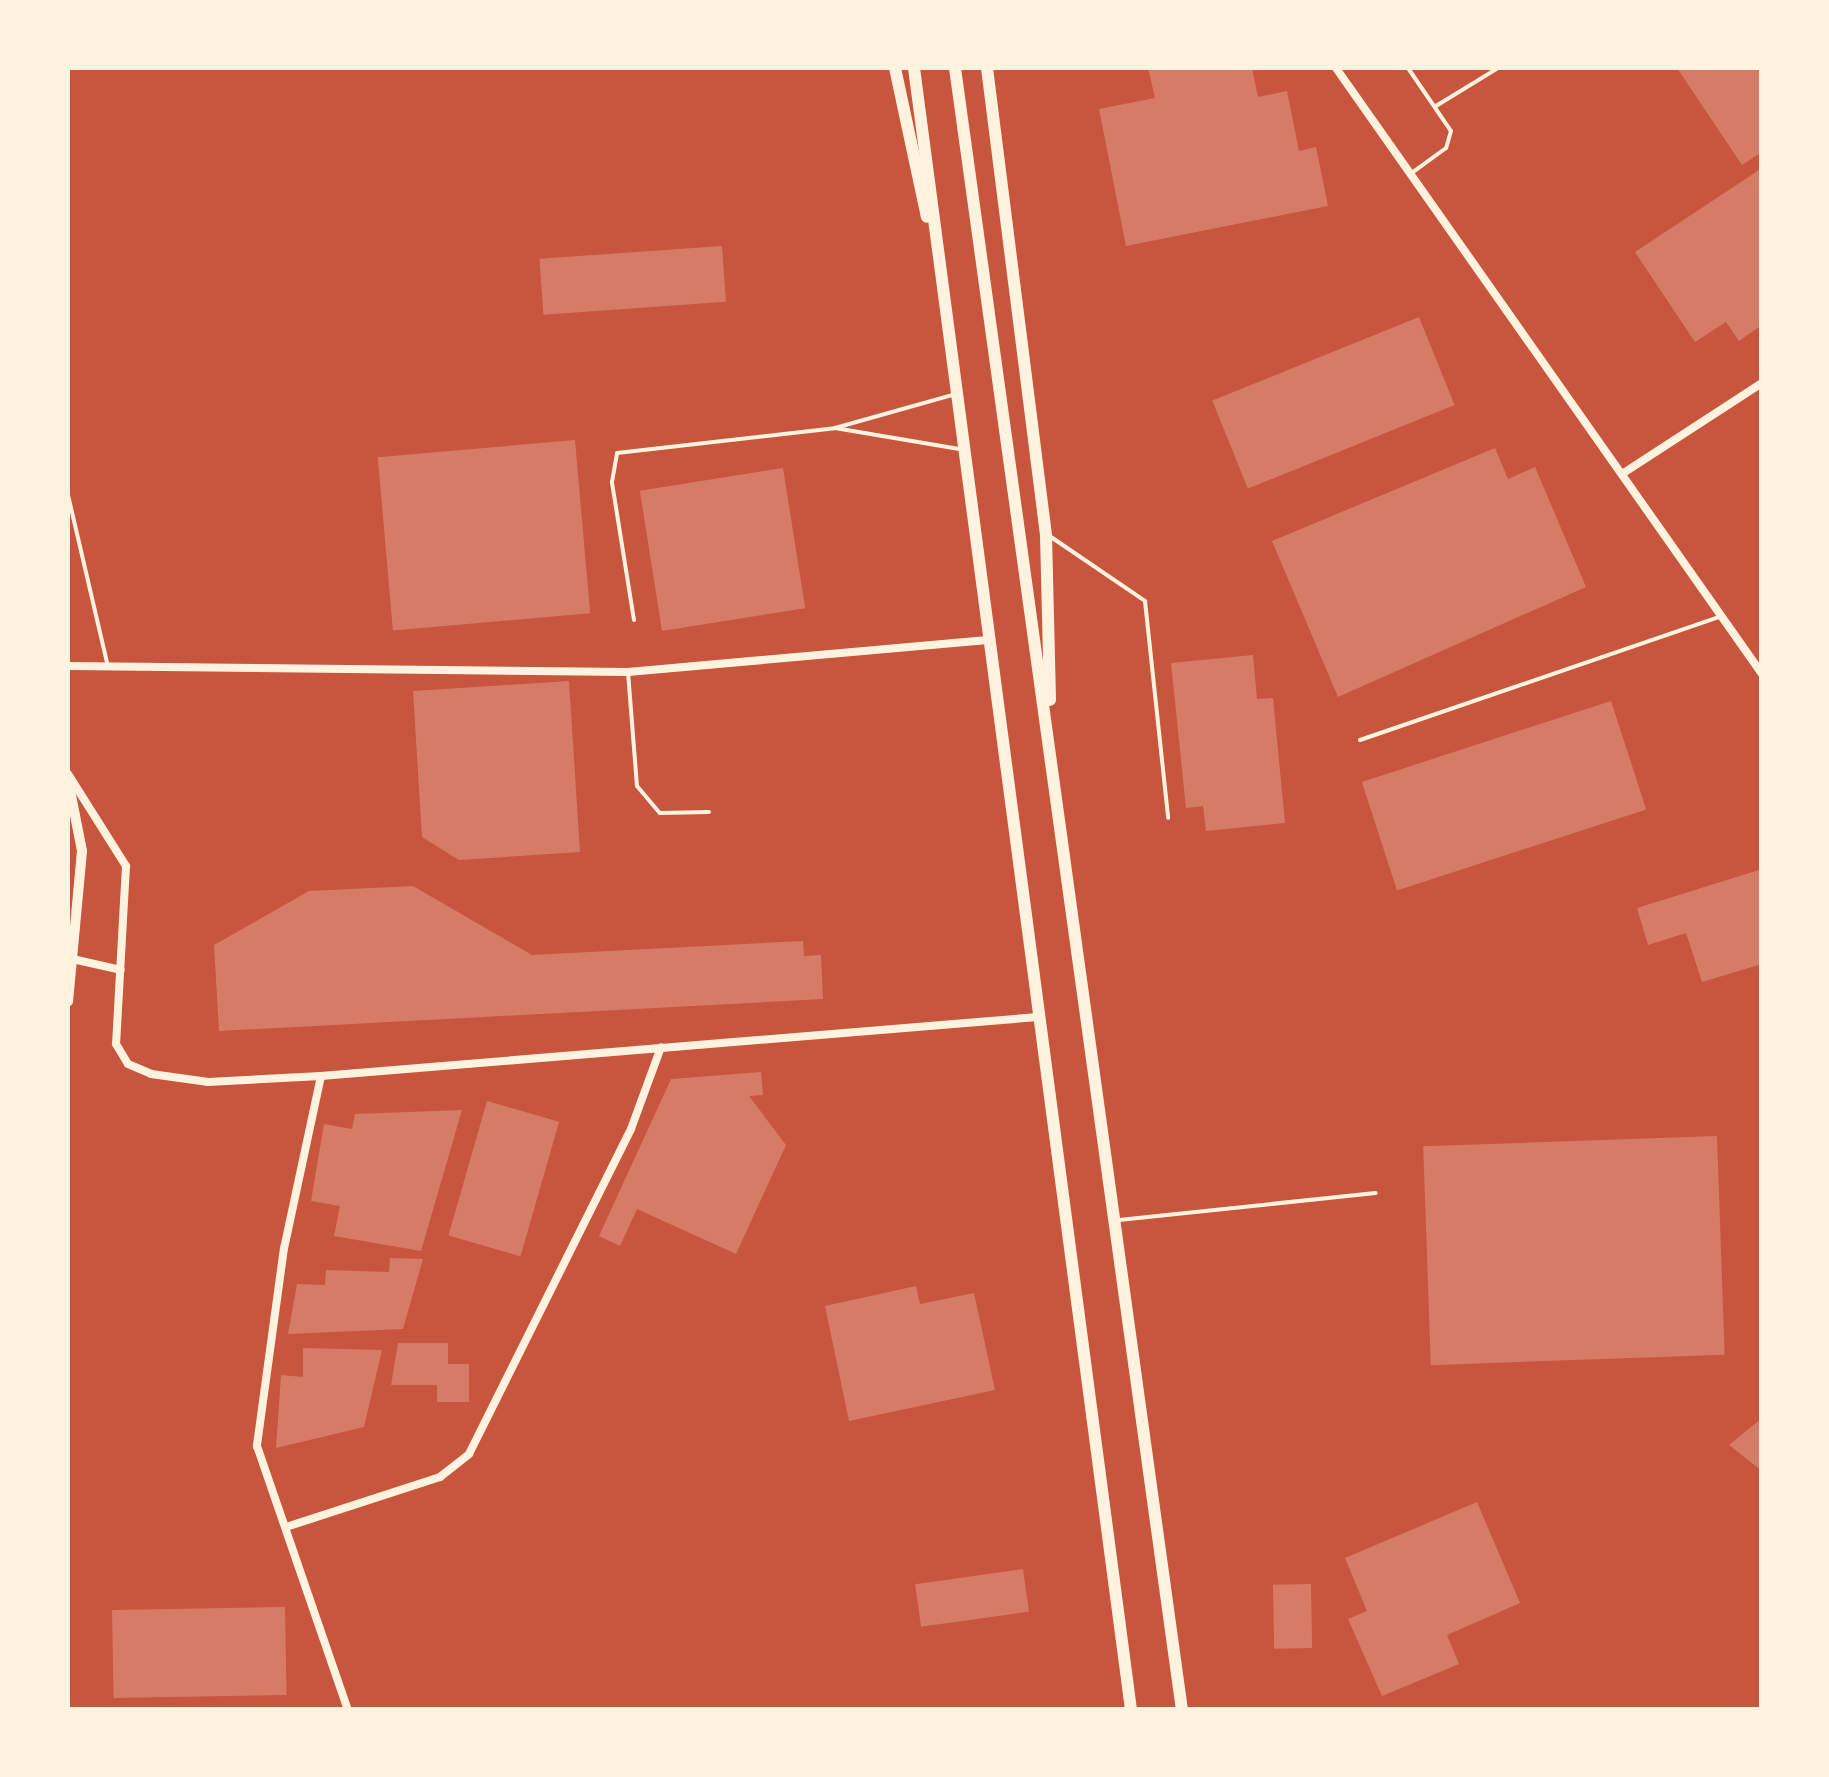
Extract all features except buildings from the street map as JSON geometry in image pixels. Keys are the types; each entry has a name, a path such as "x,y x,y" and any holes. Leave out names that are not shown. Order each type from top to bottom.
{"highway":[{"path":"895,68 947,310"},
{"path":"914,68 1131,1710"},
{"path":"956,68 1182,1710"},
{"path":"987,68 1056,640 1048,728"}],"street":[{"path":"1336,68 1624,472 1762,674"},
{"path":"1624,472 1762,383"},
{"path":"68,666 107,663 628,672 988,640"},
{"path":"68,777 126,866 116,1044 136,1069 208,1082 321,1076 1038,1017"},
{"path":"68,777 82,851 68,1001"},
{"path":"70,958 121,970"},
{"path":"286,1527 440,1477 469,1454 638,1114 662,1048"},
{"path":"321,1076 257,1430 348,1710"}],"lane":[{"path":"1408,68 1436,106 1450,140 1411,174"},
{"path":"1436,106 1498,68"},
{"path":"634,620 612,482 617,453 835,428 956,394"},
{"path":"835,428 964,451"},
{"path":"68,495 107,663"},
{"path":"1046,535 1145,601 1168,818"},
{"path":"1360,740 1722,616"},
{"path":"628,672 637,786 660,813 709,812"},
{"path":"1114,1221 1376,1193"}]}
